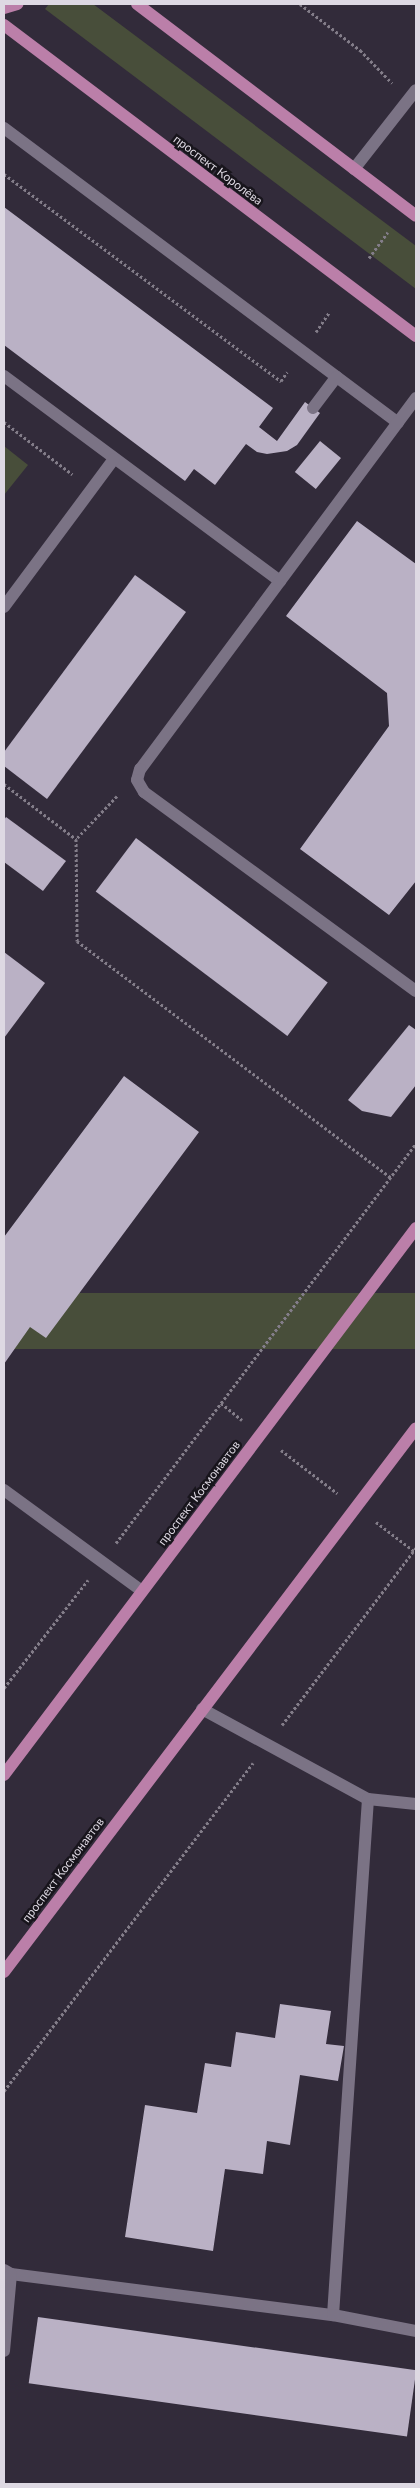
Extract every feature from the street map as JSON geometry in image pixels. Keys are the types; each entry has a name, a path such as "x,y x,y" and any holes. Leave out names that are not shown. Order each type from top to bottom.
{"main road":[{"path":"4,8 17,4"},
{"path":"137,4 416,216"},
{"name":"проспект Королёва","path":"4,25 416,336"},
{"name":"проспект Космонавтов","path":"4,1775 416,1228"},
{"name":"проспект Космонавтов","path":"4,1972 416,1428"}],"lane":[{"path":"354,169 413,95"},
{"path":"4,128 398,423"},
{"path":"4,376 280,581"},
{"path":"313,408 336,377"},
{"path":"416,398 140,769 137,780 144,792 416,990"},
{"path":"4,607 114,459"},
{"path":"4,1490 101,1563 142,1591"},
{"path":"202,1709 268,1743 368,1799 416,1804"},
{"path":"332,2315 368,1799"},
{"path":"4,2351 8,2272 332,2315 416,2331"}],"path":[{"path":"300,4 360,50 413,95"},
{"path":"369,258 388,232"},
{"path":"314,336 329,313"},
{"path":"4,422 92,489"},
{"path":"137,780 119,794 76,839 77,941 391,1178"},
{"path":"4,784 76,839"},
{"path":"4,1688 101,1563 416,1144"},
{"path":"4,2091 415,1549 260,1434"}],"green space":[{"path":"49,4 93,4 416,246 416,289 45,9"},
{"path":"4,446 28,465 4,495"},
{"path":"4,1293 416,1293 416,1349 4,1349"}],"building":[{"path":"4,207 273,408 259,427 277,441 305,402 320,413 297,445 287,451 267,454 257,452 246,444 215,485 194,469 185,481 4,345"},
{"path":"320,441 341,458 316,489 295,472"},
{"path":"357,521 416,564 416,881 389,915 300,849 389,726 387,693 286,616"},
{"path":"135,575 186,612 47,799 4,766 4,752"},
{"path":"6,817 66,861 43,891 4,862 4,820"},
{"path":"136,838 328,982 287,1036 96,892"},
{"path":"4,952 45,983 4,1038"},
{"path":"409,1025 416,1030 416,1085 391,1117 362,1111 348,1100"},
{"path":"124,1076 199,1132 46,1338 30,1327 4,1364 4,1237"},
{"path":"280,2004 331,2011 326,2044 344,2046 338,2081 300,2075 290,2145 267,2141 263,2174 225,2169 213,2251 125,2237 145,2105 197,2113 205,2063 231,2067 236,2032 275,2038"},
{"path":"38,2317 416,2370 407,2437 29,2383"}]}
